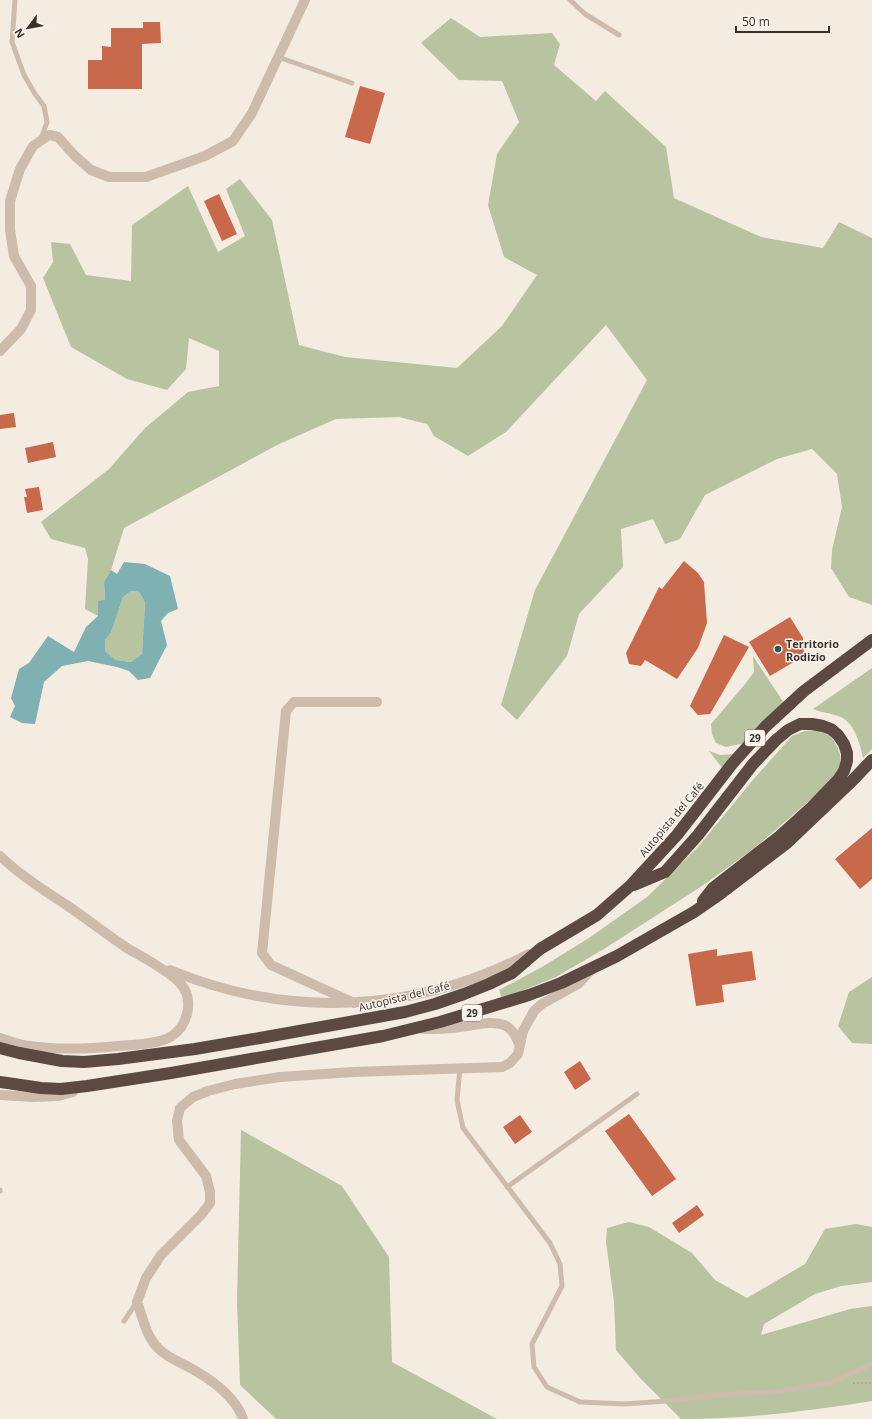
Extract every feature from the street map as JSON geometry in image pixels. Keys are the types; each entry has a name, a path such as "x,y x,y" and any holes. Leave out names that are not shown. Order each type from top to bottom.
{"highway":[{"name":"Autopista del Café","path":"0,1048 62,1061 84,1062 194,1049 405,1012 464,994 512,973 540,949 597,915 630,886 677,835 732,764 771,720 804,691 872,640"},
{"path":"630,886 665,872 698,834 753,764 788,730 800,724 812,724 823,726 831,730 844,744 847,753 847,761 844,771 838,780 812,807 780,836 713,888 694,912"},
{"name":"29","path":"0,1082 41,1088 61,1089 109,1083 384,1036 471,1014 529,995 594,968 694,912 747,875 787,843 872,760"}],"street":[{"path":"0,351 21,329 31,310 31,286 14,256 10,230 10,201 20,169 34,146 40,140 49,135 58,137 75,156 91,170 109,177 146,177 205,156 234,141 252,113 305,0"},
{"path":"354,1003 271,965 262,953 286,711 294,702 377,702"},
{"path":"0,856 22,876 67,905 101,931 169,974 180,983 186,992 188,1002 188,1012 180,1029 172,1036 160,1041 145,1044 52,1049 27,1046 0,1038"},
{"path":"142,958 200,982 238,992 292,1002 323,1004 387,1000 419,995 450,987 481,976 511,964 540,949"},
{"path":"243,1419 231,1398 199,1372 170,1358 159,1349 148,1335 137,1302 146,1278 161,1255 201,1215 210,1203 210,1192 206,1176 179,1140 178,1121 180,1108 193,1097 208,1091 235,1084 280,1077 502,1067 510,1063 518,1054 522,1031 534,1011 551,998 578,984 594,968"},
{"path":"413,1029 435,1029 495,1023 504,1025 511,1030 519,1044"},
{"path":"0,1095 45,1097 70,1093 109,1083"}],"lane":[{"path":"15,0 12,42 24,75 44,106 47,122 40,140"},
{"path":"570,0 585,14 619,35"},
{"path":"278,57 352,83"},
{"path":"460,1068 457,1100 463,1128 550,1243 560,1264 562,1286 532,1344 534,1367 547,1387 580,1402 625,1404 716,1395 775,1392 830,1383 872,1364"},
{"path":"507,1187 637,1094"},
{"path":"124,1321 137,1302"}],"green space":[{"path":"451,18 480,37 552,33 560,44 554,65 596,101 605,91 666,147 674,198 761,237 823,248 839,222 872,238 872,605 849,597 831,568 832,550 842,507 837,474 812,449 777,459 705,495 680,539 665,544 653,519 621,529 623,567 579,614 567,656 517,720 501,705 535,590 647,380 606,325 506,432 468,456 434,436 427,424 399,417 336,419 277,445 124,528 111,570 104,582 105,601 98,601 98,616 85,609 88,559 85,548 51,539 41,522 109,469 145,428 188,392 219,386 219,351 189,338 186,369 167,390 127,379 71,347 43,278 53,262 51,242 70,244 86,275 131,281 132,225 188,186 218,252 245,236 226,189 240,179 272,220 299,345 345,357 457,368 502,326 537,275 504,257 488,205 497,154 519,122 502,81 459,80 421,43"},
{"path":"131,591 139,592 145,602 142,654 131,662 116,660 105,651 105,640 111,631 123,597"},
{"path":"753,656 784,703 745,743 726,747 716,743 712,734 711,724 754,672"},
{"path":"872,668 872,749 863,758 856,735 846,720 838,716 813,709"},
{"path":"816,730 828,734 837,746 841,759 838,771 830,783 752,850 702,886 604,949 556,977 502,999 499,990 542,967 589,938 647,897 698,847 752,781 792,736 805,731"},
{"path":"709,751 720,755 735,754 723,769"},
{"path":"872,977 872,1044 852,1043 838,1026 849,992"},
{"path":"241,1130 342,1186 389,1257 392,1362 497,1419 276,1419 240,1385 237,1301"},
{"path":"629,1222 649,1227 692,1253 715,1280 747,1298 805,1264 825,1229 856,1224 872,1227 872,1282 841,1286 815,1294 764,1324 761,1335 850,1309 872,1306 872,1401 777,1414 729,1418 681,1419 640,1378 616,1350 614,1301 606,1242 607,1228"}],"water":[{"path":"124,562 145,564 170,576 178,609 168,613 161,621 167,645 150,678 138,680 129,671 88,661 62,666 44,682 35,724 22,723 10,717 15,706 11,698 19,669 29,663 48,636 74,652 86,627 98,616 98,601 105,600 104,582 111,570 117,574","holes":["131,591 139,592 145,602 142,654 131,662 116,660 105,651 105,640 111,632 123,597"]}],"building":[{"path":"143,22 160,22 161,43 142,44 142,89 88,89 88,60 102,60 102,46 111,47 111,28 143,28"},
{"path":"360,86 385,93 370,144 345,137"},
{"path":"219,194 237,234 222,241 204,201"},
{"path":"14,413 16,427 0,429 0,415"},
{"path":"53,442 56,457 28,463 25,448"},
{"path":"39,487 43,510 27,513 24,497 27,497 25,489"},
{"path":"684,561 698,573 704,582 707,623 698,648 677,679 645,660 641,666 629,664 626,653 659,587 662,589"},
{"name":"Territorio Rodizio","path":"790,617 803,638 804,656 770,676 749,642"},
{"path":"724,635 749,647 710,714 698,715 690,706"},
{"path":"872,828 872,879 860,889 835,859"},
{"path":"717,949 717,956 752,951 756,980 722,985 724,1002 696,1006 688,954"},
{"path":"580,1061 591,1079 575,1090 564,1072"},
{"path":"629,1114 676,1179 652,1196 605,1131"},
{"path":"520,1115 532,1132 515,1144 503,1127"},
{"path":"697,1205 704,1215 679,1233 672,1223"}],"place":[{"name":"Territorio Rodizio","path":"778,649"}]}
